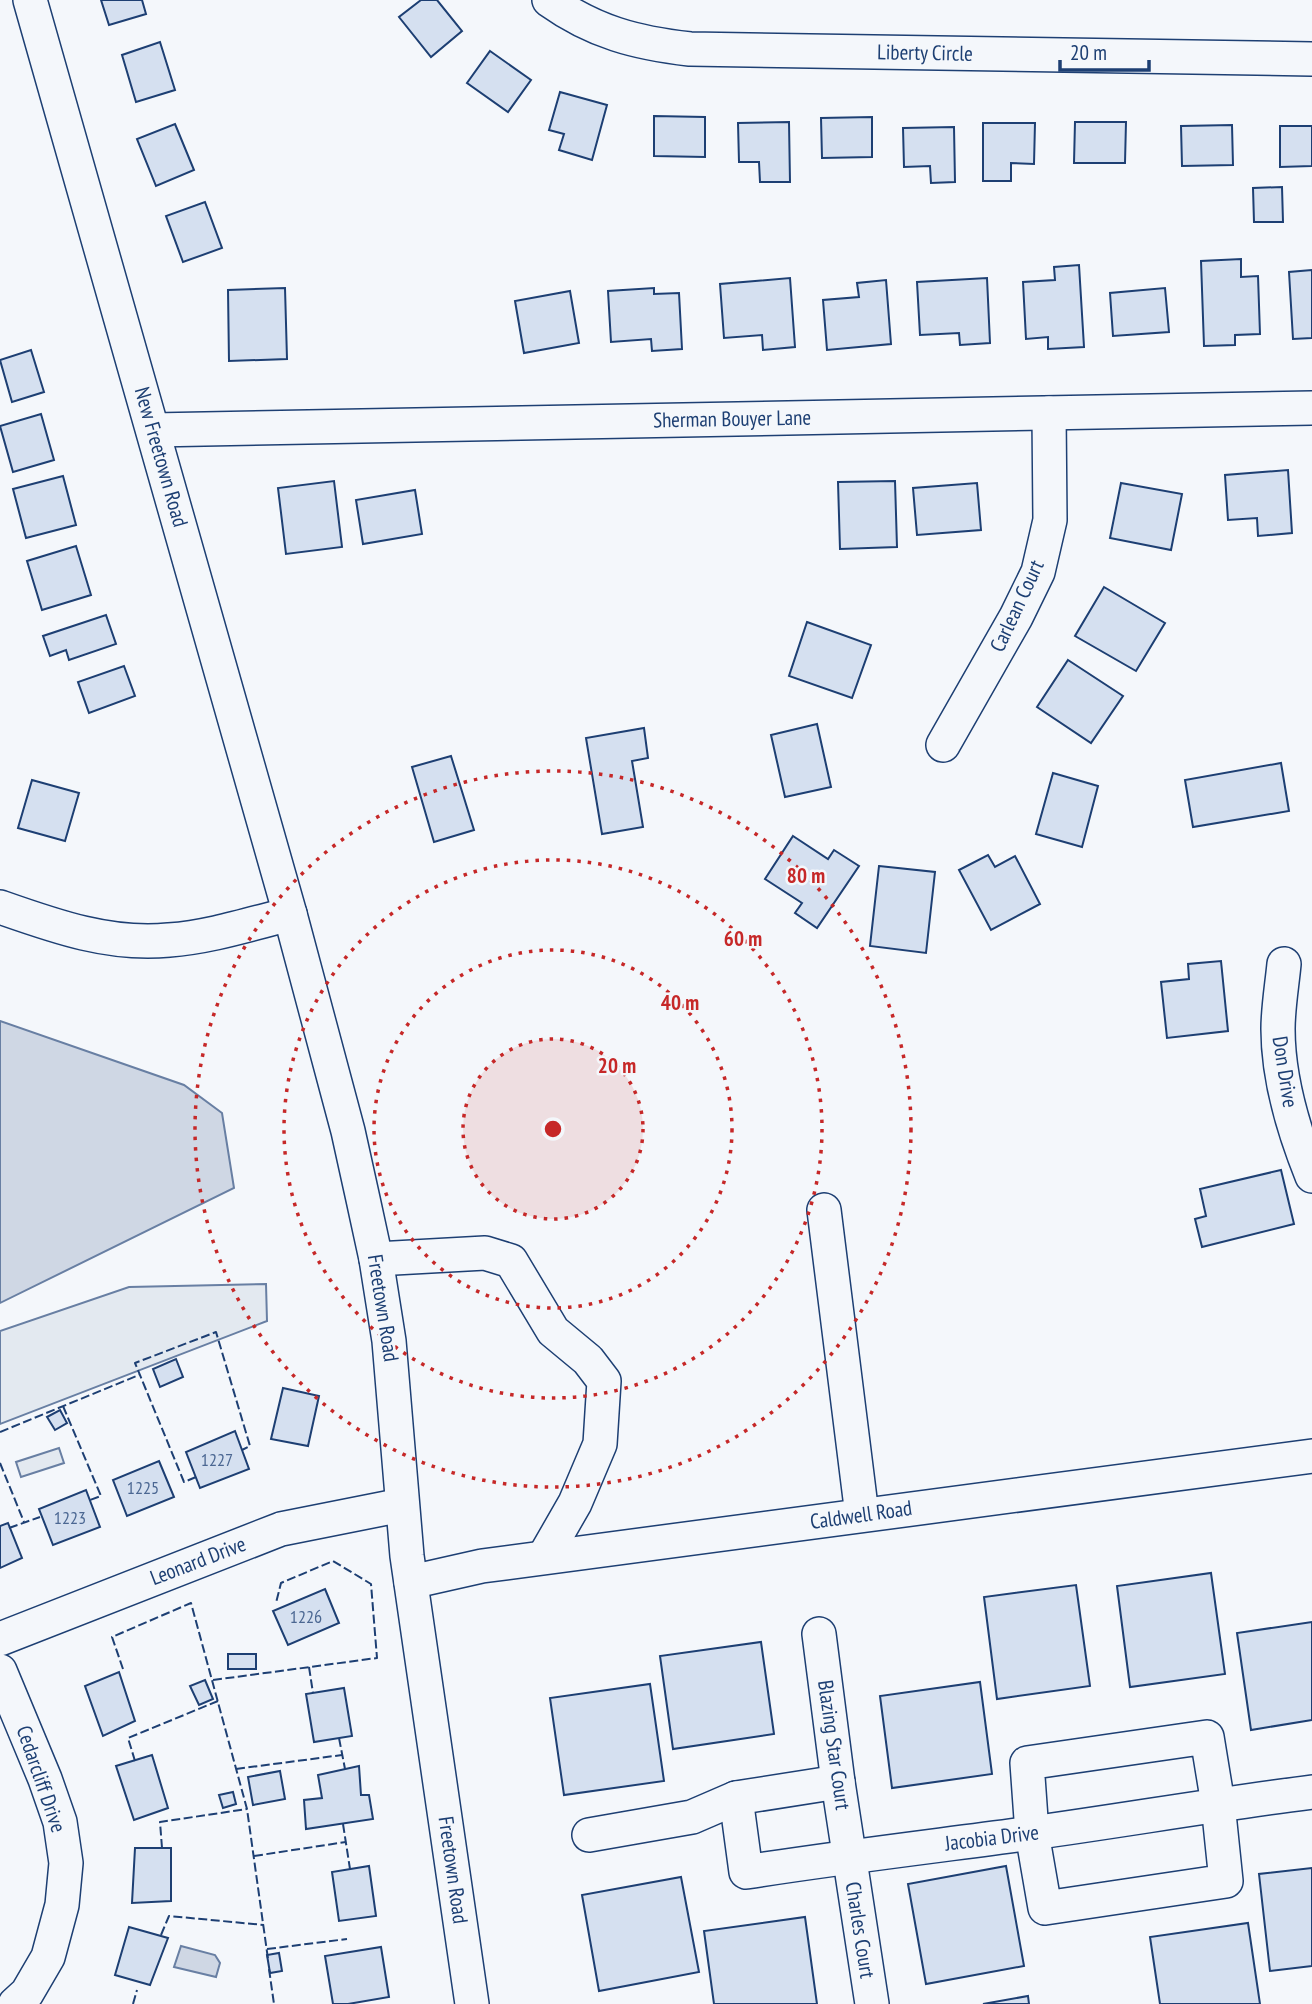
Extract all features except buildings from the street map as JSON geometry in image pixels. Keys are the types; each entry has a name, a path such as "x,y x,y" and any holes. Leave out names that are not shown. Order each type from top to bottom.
{"street":[{"name":"New Freetown Road","path":"30,0 290,914"},
{"name":"Liberty Circle","path":"550,0 603,30 649,44 690,49 1312,59"},
{"name":"Sherman Bouyer Lane","path":"153,430 1312,408"},
{"name":"Carlean Court","path":"943,745 1016,617 1038,572 1050,520 1049,413"},
{"path":"0,908 94,936 167,941 202,936 290,914"},
{"name":"Freetown Road","path":"290,914 348,1131 385,1309 411,1582 472,2004"},
{"name":"Don Drive","path":"1284,964 1278,1027 1281,1070 1297,1139 1312,1176"},
{"path":"824,1209 862,1516"},
{"path":"376,1259 485,1253 511,1261 554,1331 588,1360 604,1381 600,1444 575,1503 544,1557"},
{"name":"Caldwell Road","path":"411,1582 482,1566 544,1557 1312,1455"},
{"name":"Leonard Drive","path":"0,1639 281,1529 402,1505"},
{"name":"Blazing Star Court","path":"819,1634 849,1856"},
{"name":"Cedarcliff Drive","path":"0,1671 60,1822 66,1863 62,1905 48,1957 27,1993 15,2004"},
{"path":"1207,1737 1218,1804 1226,1881 1045,1908 1032,1833 1027,1763 1207,1737"},
{"path":"589,1835 692,1816 736,1798 838,1782"},
{"name":"Jacobia Drive","path":"736,1798 746,1872 1312,1792"},
{"name":"Charles Court","path":"849,1856 872,2004"}],"shaded area":[{"path":"0,1021 184,1085 222,1113 234,1188 0,1303"},
{"path":"266,1284 267,1321 0,1424 0,1331 129,1287"},
{"path":"59,1448 64,1463 21,1477 16,1462"},
{"path":"181,1946 215,1955 220,1963 216,1977 174,1967"}],"fence":[{"path":"196,1477 184,1482 135,1363 216,1332 250,1446 242,1450"},
{"path":"0,1432 139,1375"},
{"path":"63,1406 101,1496 90,1500"},
{"path":"0,1463 24,1522"},
{"path":"9,1528 40,1517"},
{"path":"213,1680 377,1658 371,1584 333,1561 281,1583 276,1603"},
{"path":"123,1669 112,1637 191,1603 247,1809 268,1959"},
{"path":"309,1667 313,1693"},
{"path":"135,1761 128,1738 218,1701"},
{"path":"339,1738 345,1769"},
{"path":"236,1769 342,1755"},
{"path":"162,1848 160,1822 247,1809"},
{"path":"343,1824 350,1869"},
{"path":"254,1856 346,1842"},
{"path":"161,1935 169,1916 264,1925"},
{"path":"267,1949 347,1939"},
{"path":"269,1969 274,2004"},
{"path":"133,2004 137,1990"}]}
